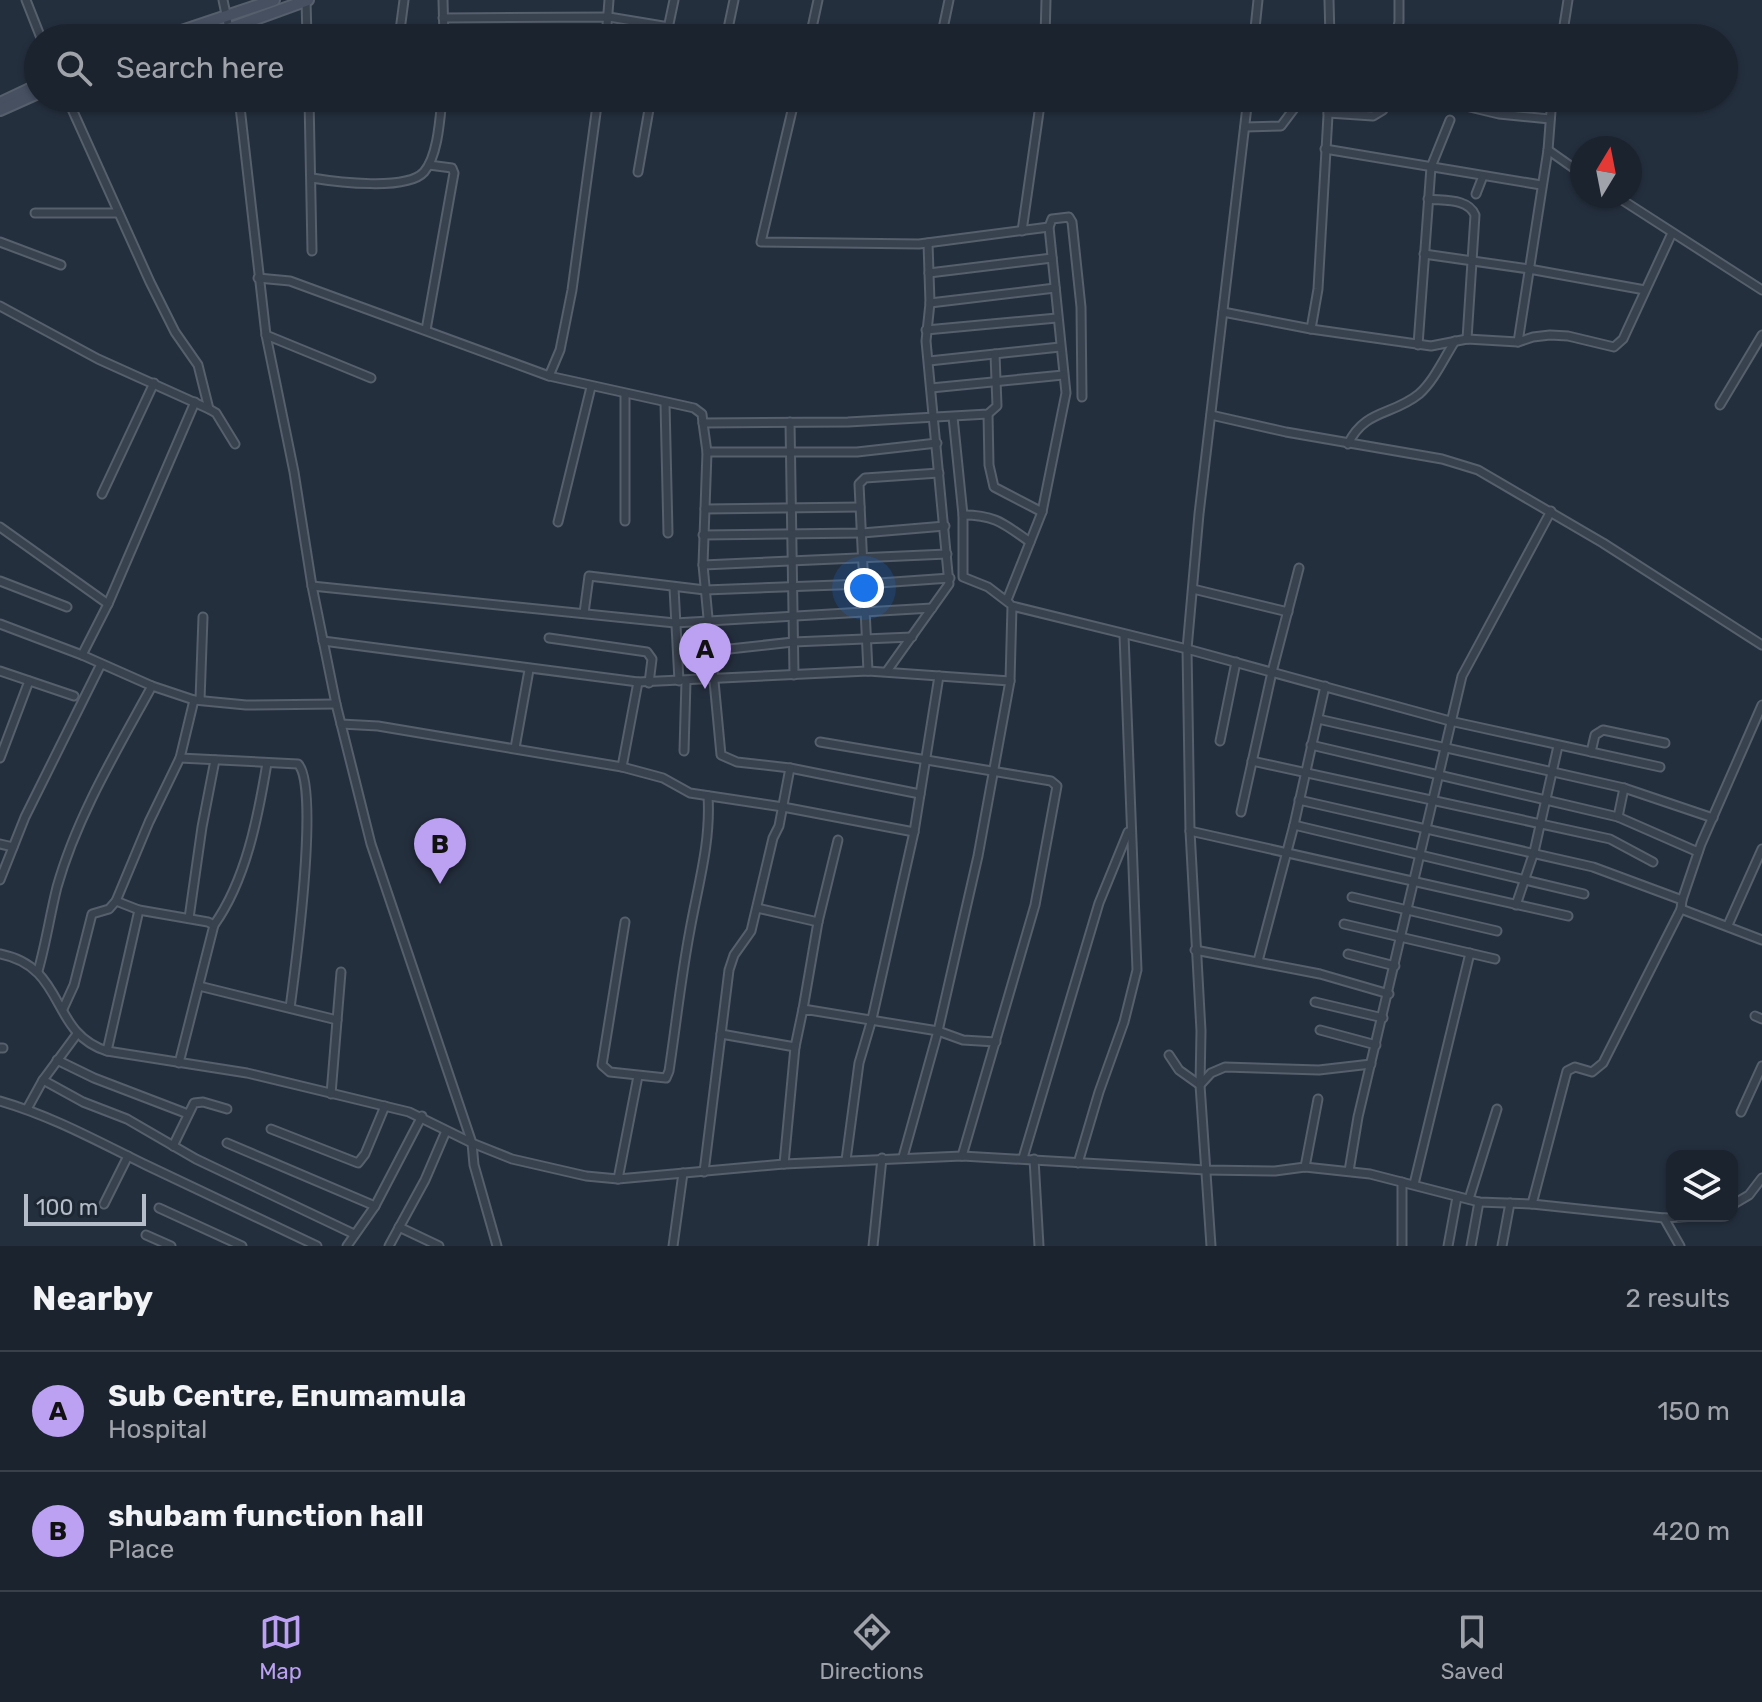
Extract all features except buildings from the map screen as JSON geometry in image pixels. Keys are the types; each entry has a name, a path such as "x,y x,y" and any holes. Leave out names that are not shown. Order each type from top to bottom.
{"main road":[{"path":"199,24 274,0"},
{"path":"253,24 306,0"},
{"path":"0,103 24,92"},
{"path":"0,110 24,99"}],"street":[{"path":"26,0 35,24"},
{"path":"223,0 228,24"},
{"path":"306,0 307,24"},
{"path":"401,24 404,0"},
{"path":"443,0 443,24"},
{"path":"608,24 609,0"},
{"path":"670,24 674,0"},
{"path":"729,24 734,0"},
{"path":"813,24 818,0"},
{"path":"944,24 949,0"},
{"path":"1045,24 1046,0"},
{"path":"1255,24 1258,0"},
{"path":"1329,0 1330,24"},
{"path":"1396,24 1399,0"},
{"path":"1564,24 1568,0"},
{"path":"443,18 609,17 651,24"},
{"path":"73,112 175,332 198,365 209,409"},
{"path":"240,112 266,335 336,704 371,844 472,1143 474,1165 497,1246"},
{"path":"310,112 312,251"},
{"path":"312,178 358,183 394,182 418,177 429,165 441,112"},
{"path":"549,376 560,350 572,290 596,112"},
{"path":"638,172 649,112"},
{"path":"792,112 761,242 928,243 1049,227"},
{"path":"1022,231 1039,112"},
{"path":"1211,1246 1200,1085 1201,1031 1190,831 1187,649 1247,112"},
{"path":"1245,127 1281,126 1292,112"},
{"path":"1311,329 1318,289 1328,113 1373,116 1380,112"},
{"path":"1491,112 1550,119"},
{"path":"1518,342 1548,150 1551,112"},
{"path":"1418,345 1431,167 1450,120"},
{"path":"1325,149 1541,185"},
{"path":"1548,150 1570,166"},
{"path":"426,330 454,173 448,166 429,165"},
{"path":"1476,194 1483,176"},
{"path":"1428,199 1466,203 1473,209 1467,339"},
{"path":"1634,208 1762,290"},
{"path":"35,213 118,213"},
{"path":"903,1157 938,1031 978,856 1010,681 1009,603 1042,512 1066,393 1049,227 1052,219 1069,217 1072,222 1081,307 1082,397"},
{"path":"1223,312 1418,345 1442,345 1467,339 1518,342 1533,337 1559,336 1614,347 1623,339 1672,233"},
{"path":"0,242 61,265"},
{"path":"887,671 949,584 950,578 926,330 930,303 928,243"},
{"path":"1424,254 1645,290"},
{"path":"929,273 1052,258"},
{"path":"258,278 290,281 549,376 700,410 707,452 703,565 721,755 737,762 790,768 920,794"},
{"path":"930,303 1055,288"},
{"path":"0,306 98,359 216,413 235,444"},
{"path":"926,330 1057,318"},
{"path":"266,335 371,378"},
{"path":"1720,405 1762,335"},
{"path":"1348,444 1361,423 1408,402 1422,392 1455,340"},
{"path":"929,361 1060,347"},
{"path":"703,423 848,422 988,414 997,406 995,354"},
{"path":"931,388 1063,375"},
{"path":"102,494 154,383"},
{"path":"558,522 591,387"},
{"path":"625,394 625,521"},
{"path":"82,655 108,604 195,402"},
{"path":"665,403 668,533"},
{"path":"988,414 989,465 994,487 1042,512"},
{"path":"1211,415 1348,444 1442,459 1478,470 1551,511 1762,645"},
{"path":"953,417 963,515 963,577 988,587 1009,603 1450,721 1660,767"},
{"path":"790,422 794,675"},
{"path":"707,452 857,452 937,443"},
{"path":"868,671 859,484 862,480 939,473"},
{"path":"705,509 860,507"},
{"path":"1349,1171 1437,775 1466,667 1551,511"},
{"path":"963,515 994,518 1030,542"},
{"path":"703,535 862,533 945,526"},
{"path":"0,527 108,604"},
{"path":"703,565 947,554"},
{"path":"1241,812 1299,568"},
{"path":"584,613 589,576 705,590 950,578"},
{"path":"0,581 67,607"},
{"path":"312,586 675,623 932,608"},
{"path":"674,588 684,751"},
{"path":"1193,589 1288,612"},
{"path":"63,1009 74,985 92,914 109,909 116,901 180,758 197,700 203,617"},
{"path":"0,624 152,686 197,700 284,706 336,704"},
{"path":"1078,1163 1135,979 1124,635"},
{"path":"711,651 793,642 912,637"},
{"path":"549,638 650,653 649,683"},
{"path":"323,641 529,670 649,683 868,671 1010,681"},
{"path":"1220,741 1236,662"},
{"path":"0,880 25,817 101,664"},
{"path":"515,748 529,670"},
{"path":"0,671 74,696"},
{"path":"846,1160 859,1063 872,1019 914,832 939,676"},
{"path":"0,758 29,681"},
{"path":"622,767 638,682"},
{"path":"38,971 58,886 76,836 152,686"},
{"path":"1258,961 1294,825 1325,686"},
{"path":"1532,1204 1567,1071 1575,1067 1592,1072 1603,1063 1682,904 1698,852 1762,705"},
{"path":"1318,719 1624,788 1713,818"},
{"path":"341,724 378,726 622,767 663,778 690,793 914,832"},
{"path":"1591,752 1595,735 1603,730 1665,743"},
{"path":"820,742 1051,781 1057,786 1035,905 962,1156"},
{"path":"1311,745 1618,817 1698,852"},
{"path":"1516,905 1534,852 1558,746"},
{"path":"180,758 298,764 303,771 307,789 302,928 290,1008"},
{"path":"189,918 215,760"},
{"path":"1252,761 1610,839 1653,862"},
{"path":"179,1063 214,925 233,893 250,840 267,763"},
{"path":"704,1172 729,970 734,955 751,931 790,768"},
{"path":"1618,817 1624,788"},
{"path":"625,922 602,1065 610,1072 666,1078 706,849 710,820 708,796"},
{"path":"1299,800 1593,867 1762,940"},
{"path":"1294,825 1584,894"},
{"path":"1023,1158 1099,903 1129,830"},
{"path":"1190,831 1414,884 1568,916"},
{"path":"784,1164 795,1047 818,922 838,840"},
{"path":"0,844 13,847"},
{"path":"1728,925 1762,849"},
{"path":"1352,897 1497,931"},
{"path":"116,901 139,910 214,925"},
{"path":"757,908 818,922"},
{"path":"107,1051 139,910"},
{"path":"1344,924 1495,959"},
{"path":"1195,950 1320,974 1389,994"},
{"path":"1414,1184 1470,953"},
{"path":"0,954 17,958 38,971 77,1034 91,1046 247,1073 385,1106 422,1116 446,1131 512,1159 586,1176 618,1179 784,1164 962,1156 1206,1170 1275,1171 1305,1167 1349,1171 1414,1184 1479,1202 1532,1204 1664,1218 1680,1246"},
{"path":"1348,954 1395,966"},
{"path":"331,1094 341,972"},
{"path":"199,986 337,1020"},
{"path":"1315,1002 1383,1018"},
{"path":"803,1009 938,1031 963,1040 996,1042"},
{"path":"1320,1030 1376,1045"},
{"path":"27,1109 43,1080 77,1034"},
{"path":"721,1034 795,1047"},
{"path":"1169,1055 1179,1070 1200,1085"},
{"path":"57,1060 94,1078 188,1114"},
{"path":"1200,1085 1211,1073 1225,1067 1319,1070 1371,1064"},
{"path":"1741,1112 1762,1066"},
{"path":"618,1179 638,1076"},
{"path":"43,1080 354,1234"},
{"path":"1305,1167 1318,1099"},
{"path":"0,1101 88,1134 317,1246"},
{"path":"173,1146 197,1102 227,1109"},
{"path":"271,1129 358,1163 365,1154 385,1106"},
{"path":"1469,1199 1497,1109"},
{"path":"347,1246 375,1206 422,1116"},
{"path":"389,1246 425,1180 446,1131"},
{"path":"227,1143 375,1206"},
{"path":"104,1204 128,1156"},
{"path":"873,1246 882,1158"},
{"path":"1034,1159 1039,1246"},
{"path":"673,1246 683,1173"},
{"path":"1738,1201 1749,1195 1762,1178"},
{"path":"1402,1182 1402,1246"},
{"path":"1448,1246 1457,1197"},
{"path":"1471,1246 1479,1202"},
{"path":"1502,1246 1510,1203"},
{"path":"159,1208 242,1246"},
{"path":"399,1227 439,1246"},
{"path":"146,1235 171,1246"}],"place":[{"name":"Sub Centre, Enumamula","path":"705,689"},
{"name":"shubam function hall","path":"440,884"}]}
